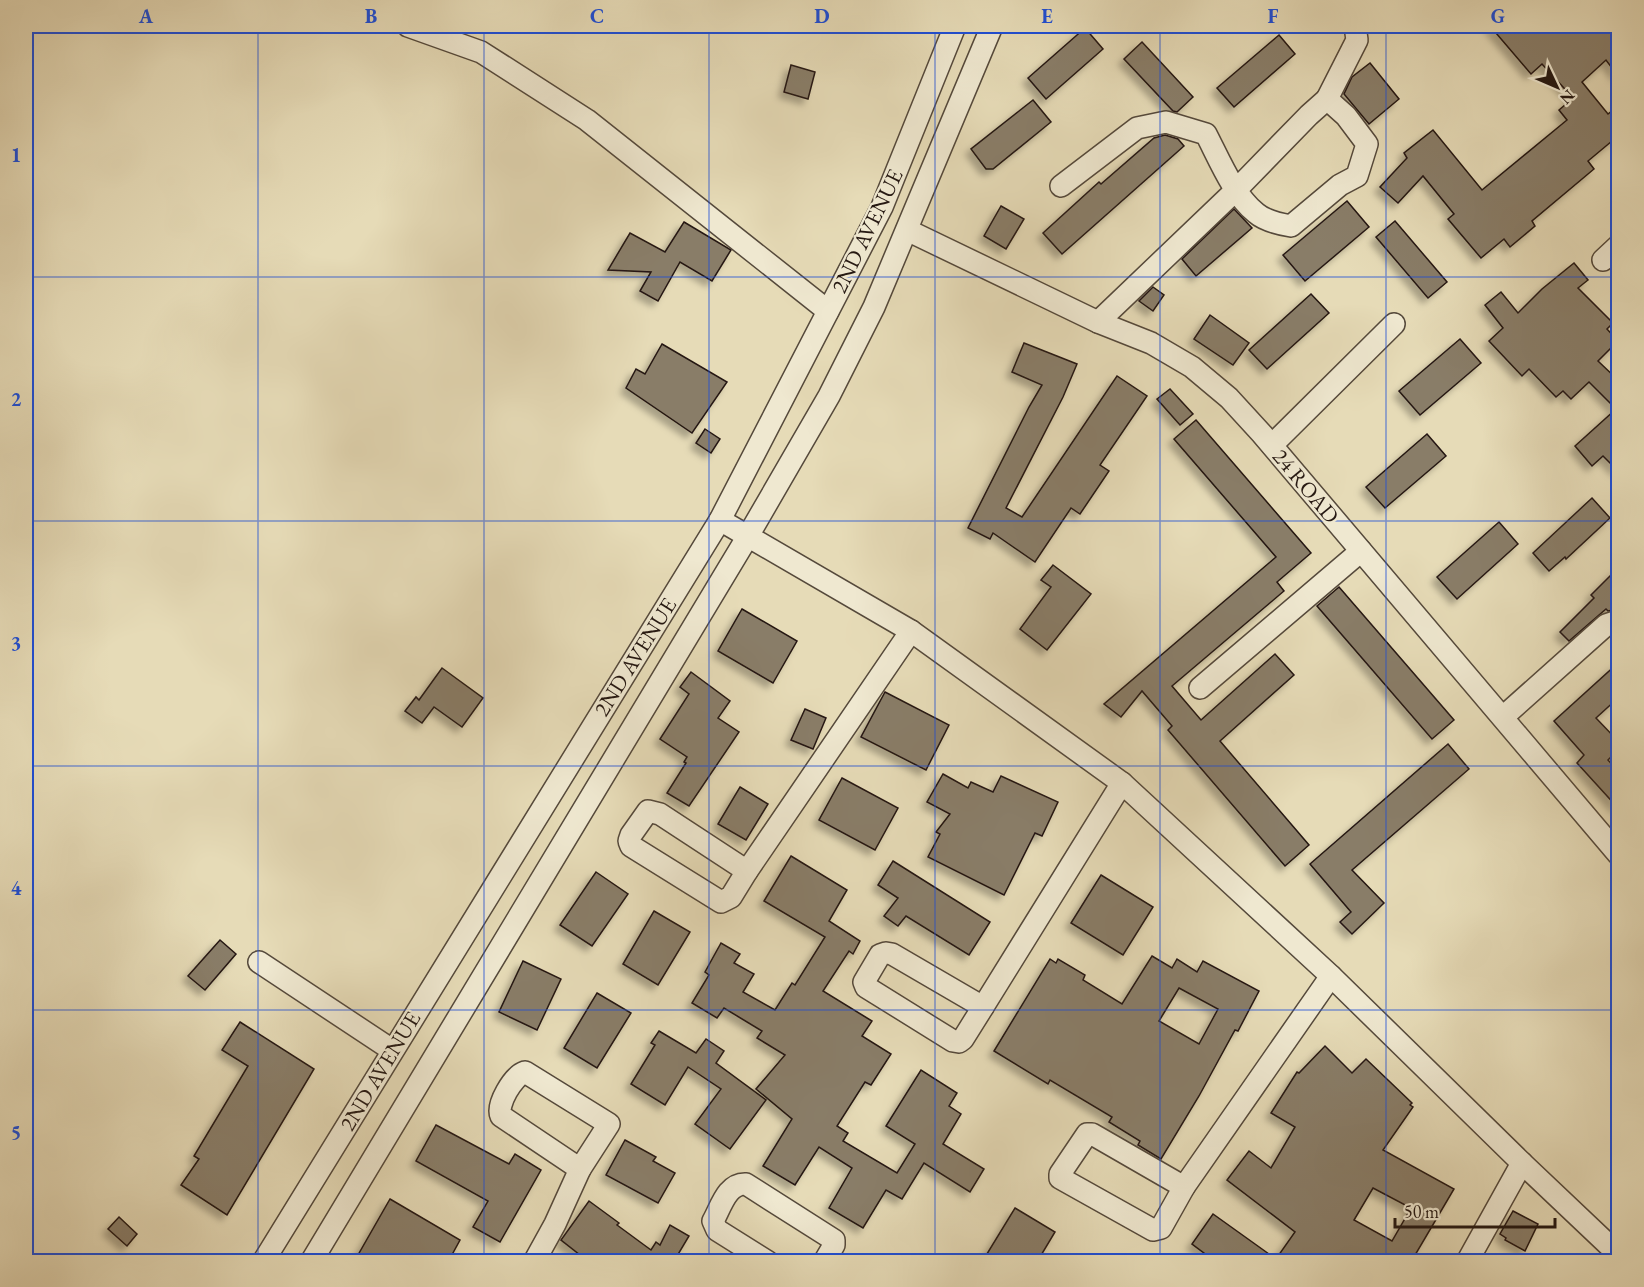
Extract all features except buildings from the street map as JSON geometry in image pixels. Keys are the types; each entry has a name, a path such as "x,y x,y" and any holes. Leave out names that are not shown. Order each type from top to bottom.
{"street":[{"path":"408,26 481,52 587,120 828,311"},
{"name":"2ND AVENUE","path":"263,1262 720,520 882,207 955,26"},
{"name":"2ND AVENUE","path":"311,1262 748,536 829,396 874,307 992,26"},
{"path":"1098,322 1327,99 1357,40 1354,26"},
{"path":"1061,186 1137,128 1166,122 1206,134 1236,190 1256,214 1275,223 1290,226 1340,185 1357,176 1367,144 1346,116 1327,99"},
{"name":"24 ROAD","path":"907,230 1098,322 1151,343 1192,367 1229,398 1272,445 1618,854"},
{"path":"1272,445 1394,324"},
{"path":"720,520 911,631 1122,783 1331,976 1618,1254"},
{"path":"1200,688 1361,551"},
{"path":"1503,717 1606,625 1618,621"},
{"path":"747,871 654,811 648,811 629,841 631,846 721,902 731,897 911,631"},
{"path":"983,1008 892,954 880,955 864,981 869,990 953,1041 958,1042 963,1039 983,1008 1122,783"},
{"path":"259,962 392,1050"},
{"path":"1184,1187 1092,1134 1087,1134 1060,1174 1060,1178 1064,1181 1153,1230 1161,1228 1184,1187 1331,976"},
{"path":"534,1262 555,1224 580,1169 609,1126 607,1121 525,1072 518,1074 499,1107 501,1116 580,1169"},
{"path":"1467,1262 1522,1163"},
{"path":"768,1262 714,1226 713,1221 731,1188 737,1184 746,1184 834,1240 834,1245 824,1262"}]}
